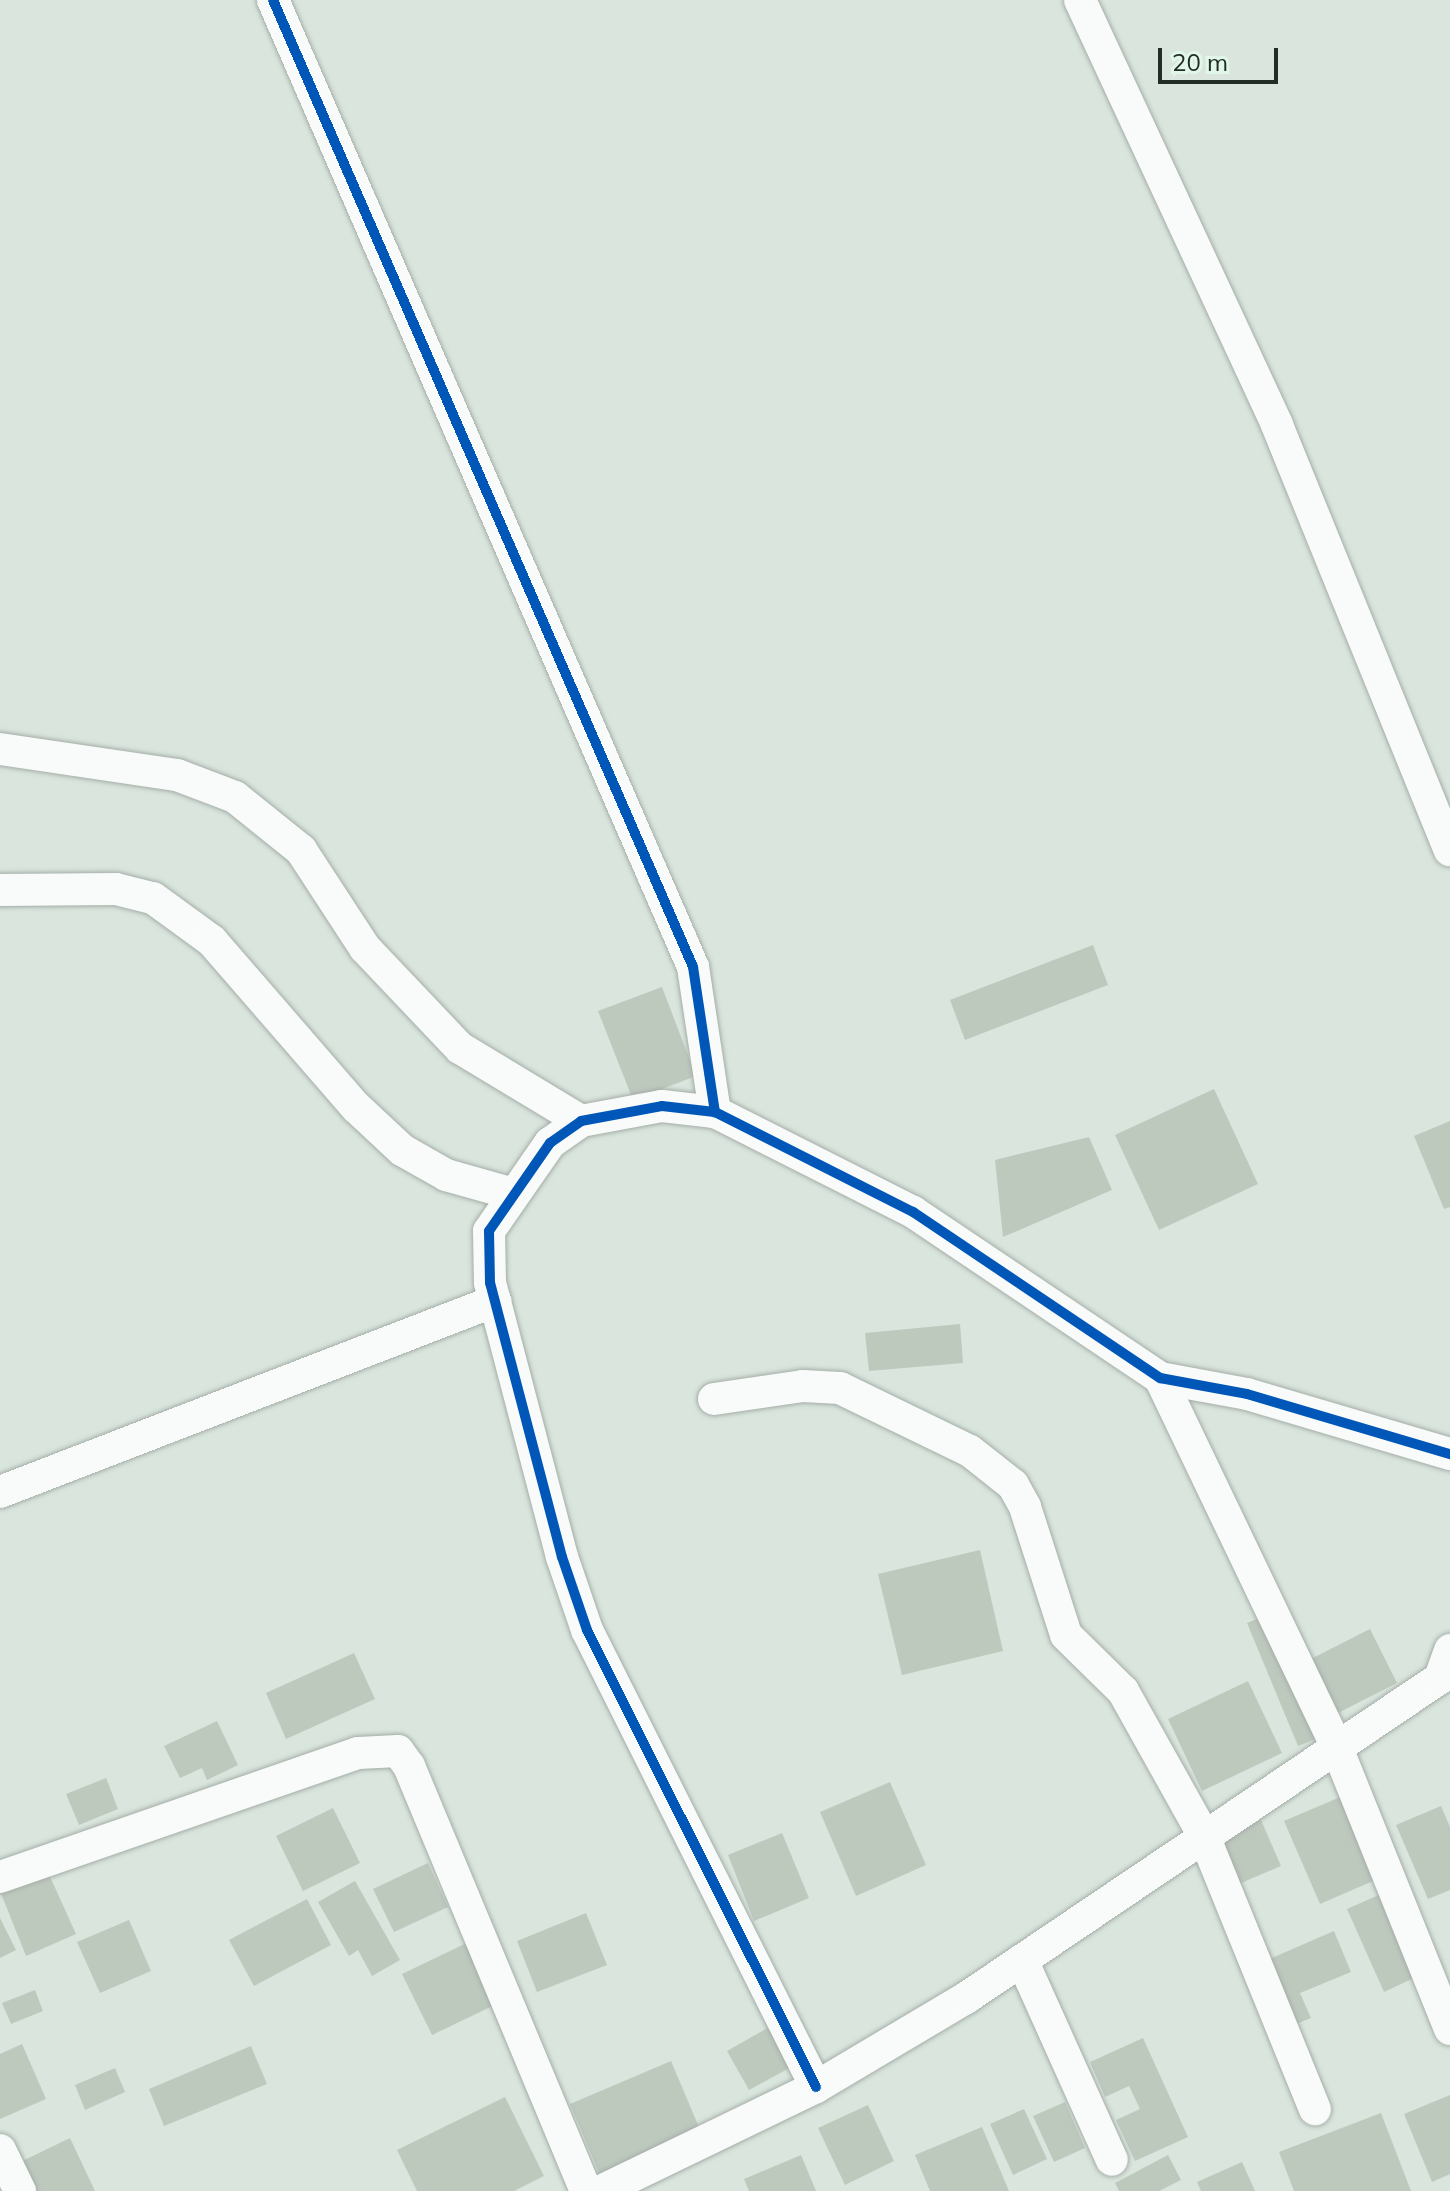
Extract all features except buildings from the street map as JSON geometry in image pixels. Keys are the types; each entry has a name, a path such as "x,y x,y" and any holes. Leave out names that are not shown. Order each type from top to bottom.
{"street":[{"path":"273,0 693,967 715,1112"},
{"path":"1080,0 1277,425 1450,850"},
{"path":"0,749 177,775 235,797 301,850 365,948 460,1048 581,1121"},
{"path":"0,890 116,889 153,898 212,941 356,1107 402,1150 446,1175 510,1193"},
{"path":"816,2087 587,1630 562,1557 495,1301 489,1231 510,1193 550,1143 581,1121 662,1106 715,1112 913,1212 1160,1378 1247,1394 1450,1454"},
{"path":"0,1492 495,1301"},
{"path":"1160,1378 1337,1748 1450,2029"},
{"path":"714,1399 803,1386 840,1388 998,1469 1025,1507 1066,1635 1123,1691 1204,1836 1315,2109"},
{"path":"601,2191 816,2087 1022,1960 1440,1678 1450,1650"},
{"path":"0,1877 358,1753 398,1751 409,1766 586,2191"},
{"path":"1022,1960 1112,2160"},
{"path":"0,2150 20,2191"}],"cycle path":[{"path":"273,0 693,967 715,1112"},
{"path":"816,2087 587,1630 562,1557 490,1283 489,1231 550,1143 581,1121 662,1106 715,1112 913,1212 1160,1378 1247,1394 1450,1454"}]}
